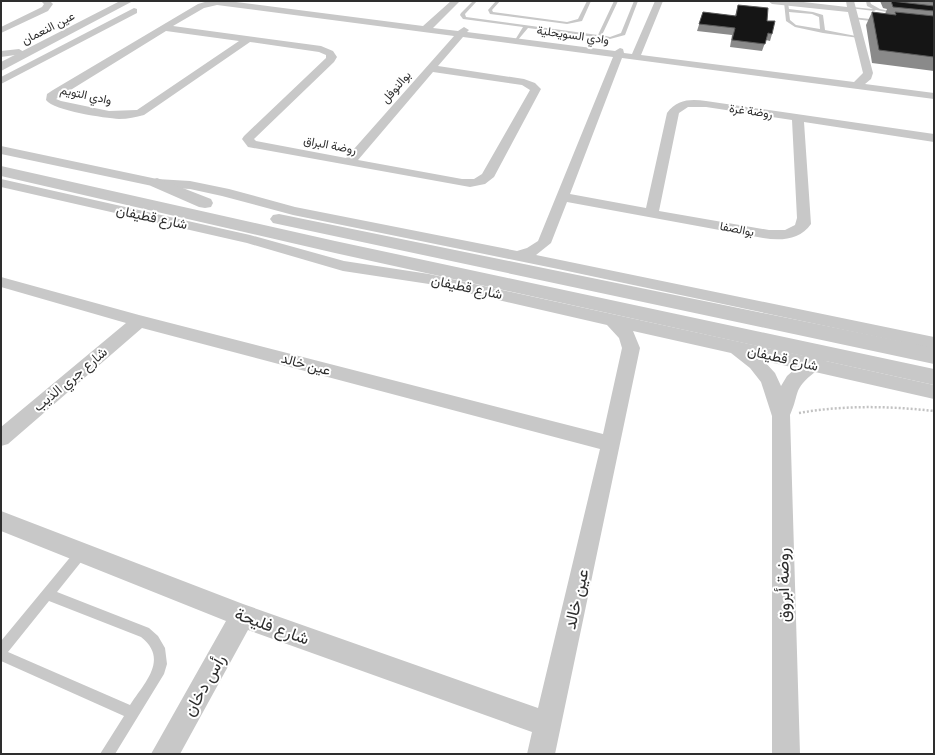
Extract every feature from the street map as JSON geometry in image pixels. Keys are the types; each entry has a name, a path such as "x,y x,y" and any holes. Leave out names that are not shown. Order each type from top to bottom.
{"street":[{"path":"1,30 45,9 49,4 46,1"},
{"name":"عين النعمان","path":"1,60 120,1"},
{"name":"عين النعمان","path":"1,60 128,1"},
{"name":"وادي السويحلية","path":"240,1 462,32 860,84 934,92"},
{"path":"428,27 456,1"},
{"path":"641,55 659,1"},
{"path":"641,55 664,1"},
{"path":"772,1 852,8 868,73 867,77 860,84"},
{"name":"وادي السويحلية","path":"208,3 428,27"},
{"name":"وادي التويم","path":"208,3 56,92 51,96 51,100 58,104 117,115 128,116 140,113 248,39"},
{"path":"1,80 134,11"},
{"name":"روضة البراق","path":"165,28 328,51 332,57 250,136 248,139 250,143 467,184 477,182 488,176 536,89 532,85 524,82 430,68"},
{"name":"بوالنوفل","path":"349,162 462,32"},
{"path":"517,256 532,251 544,243 619,52"},
{"name":"وادي السويحلية","path":"860,84 934,96"},
{"name":"روضة غرة","path":"652,213 675,109 680,105 696,103 932,138"},
{"name":"بوالصفا","path":"563,197 775,235 785,235 800,229 804,224 798,118"},
{"path":"932,138 934,150"},
{"path":"1,150 157,182 190,185 224,192 293,211 558,264 934,343"},
{"name":"شارع قطيفان","path":"1,160 934,356"},
{"name":"شارع قطيفان","path":"1,171 335,247 828,352 934,377"},
{"path":"157,182 205,203"},
{"name":"شارع قطيفان","path":"1,183 250,239 343,266 373,272 405,274 934,392"},
{"path":"1,193 27,189"},
{"path":"544,243 546,252 558,264"},
{"path":"335,247 358,258 405,274"},
{"name":"عين خالد","path":"1,282 139,321 611,444"},
{"path":"611,319 627,335 631,348"},
{"name":"شارع جري الذيب","path":"1,438 139,321"},
{"path":"631,348 638,339 656,329"},
{"name":"روضة أبروق","path":"729,346 745,354 759,365 769,378 776,392 781,416 786,754"},
{"name":"عين خالد","path":"541,754 611,444 631,348"},
{"name":"روضة أبروق","path":"781,416 788,387 798,374 828,352"},
{"name":"شارع فليحة","path":"1,521 243,616 547,724"},
{"name":"رأس دخان","path":"165,754 243,616"}],"lane":[{"path":"475,1 463,13 463,17 474,21 614,38 623,34 636,1"},
{"path":"498,1 490,11 503,15 572,23 580,20 589,1"},
{"path":"599,37 616,1"},
{"path":"868,1 870,7"},
{"path":"793,4 796,16"},
{"path":"793,4 789,23 799,28 859,37"},
{"path":"793,4 821,16 823,32"},
{"path":"852,8 870,7 879,10"},
{"path":"852,8 903,14"},
{"path":"852,8 883,21"},
{"path":"496,23 503,15"},
{"path":"798,22 799,28"},
{"path":"518,39 526,27"},
{"path":"1,651 81,553"},
{"path":"47,594 145,632 154,639 162,656 160,670 107,754"},
{"path":"1,655 133,713"}],"path":[{"path":"781,416 815,410 888,407 934,411"}],"building":[{"path":"891,1 934,6 934,11 893,7"},
{"path":"738,5 768,8 767,21 775,21 772,34 768,33 765,44 732,40 735,28 699,24 703,12 736,16"},
{"path":"872,12 896,15 895,12 934,16 934,57 879,50"}]}
